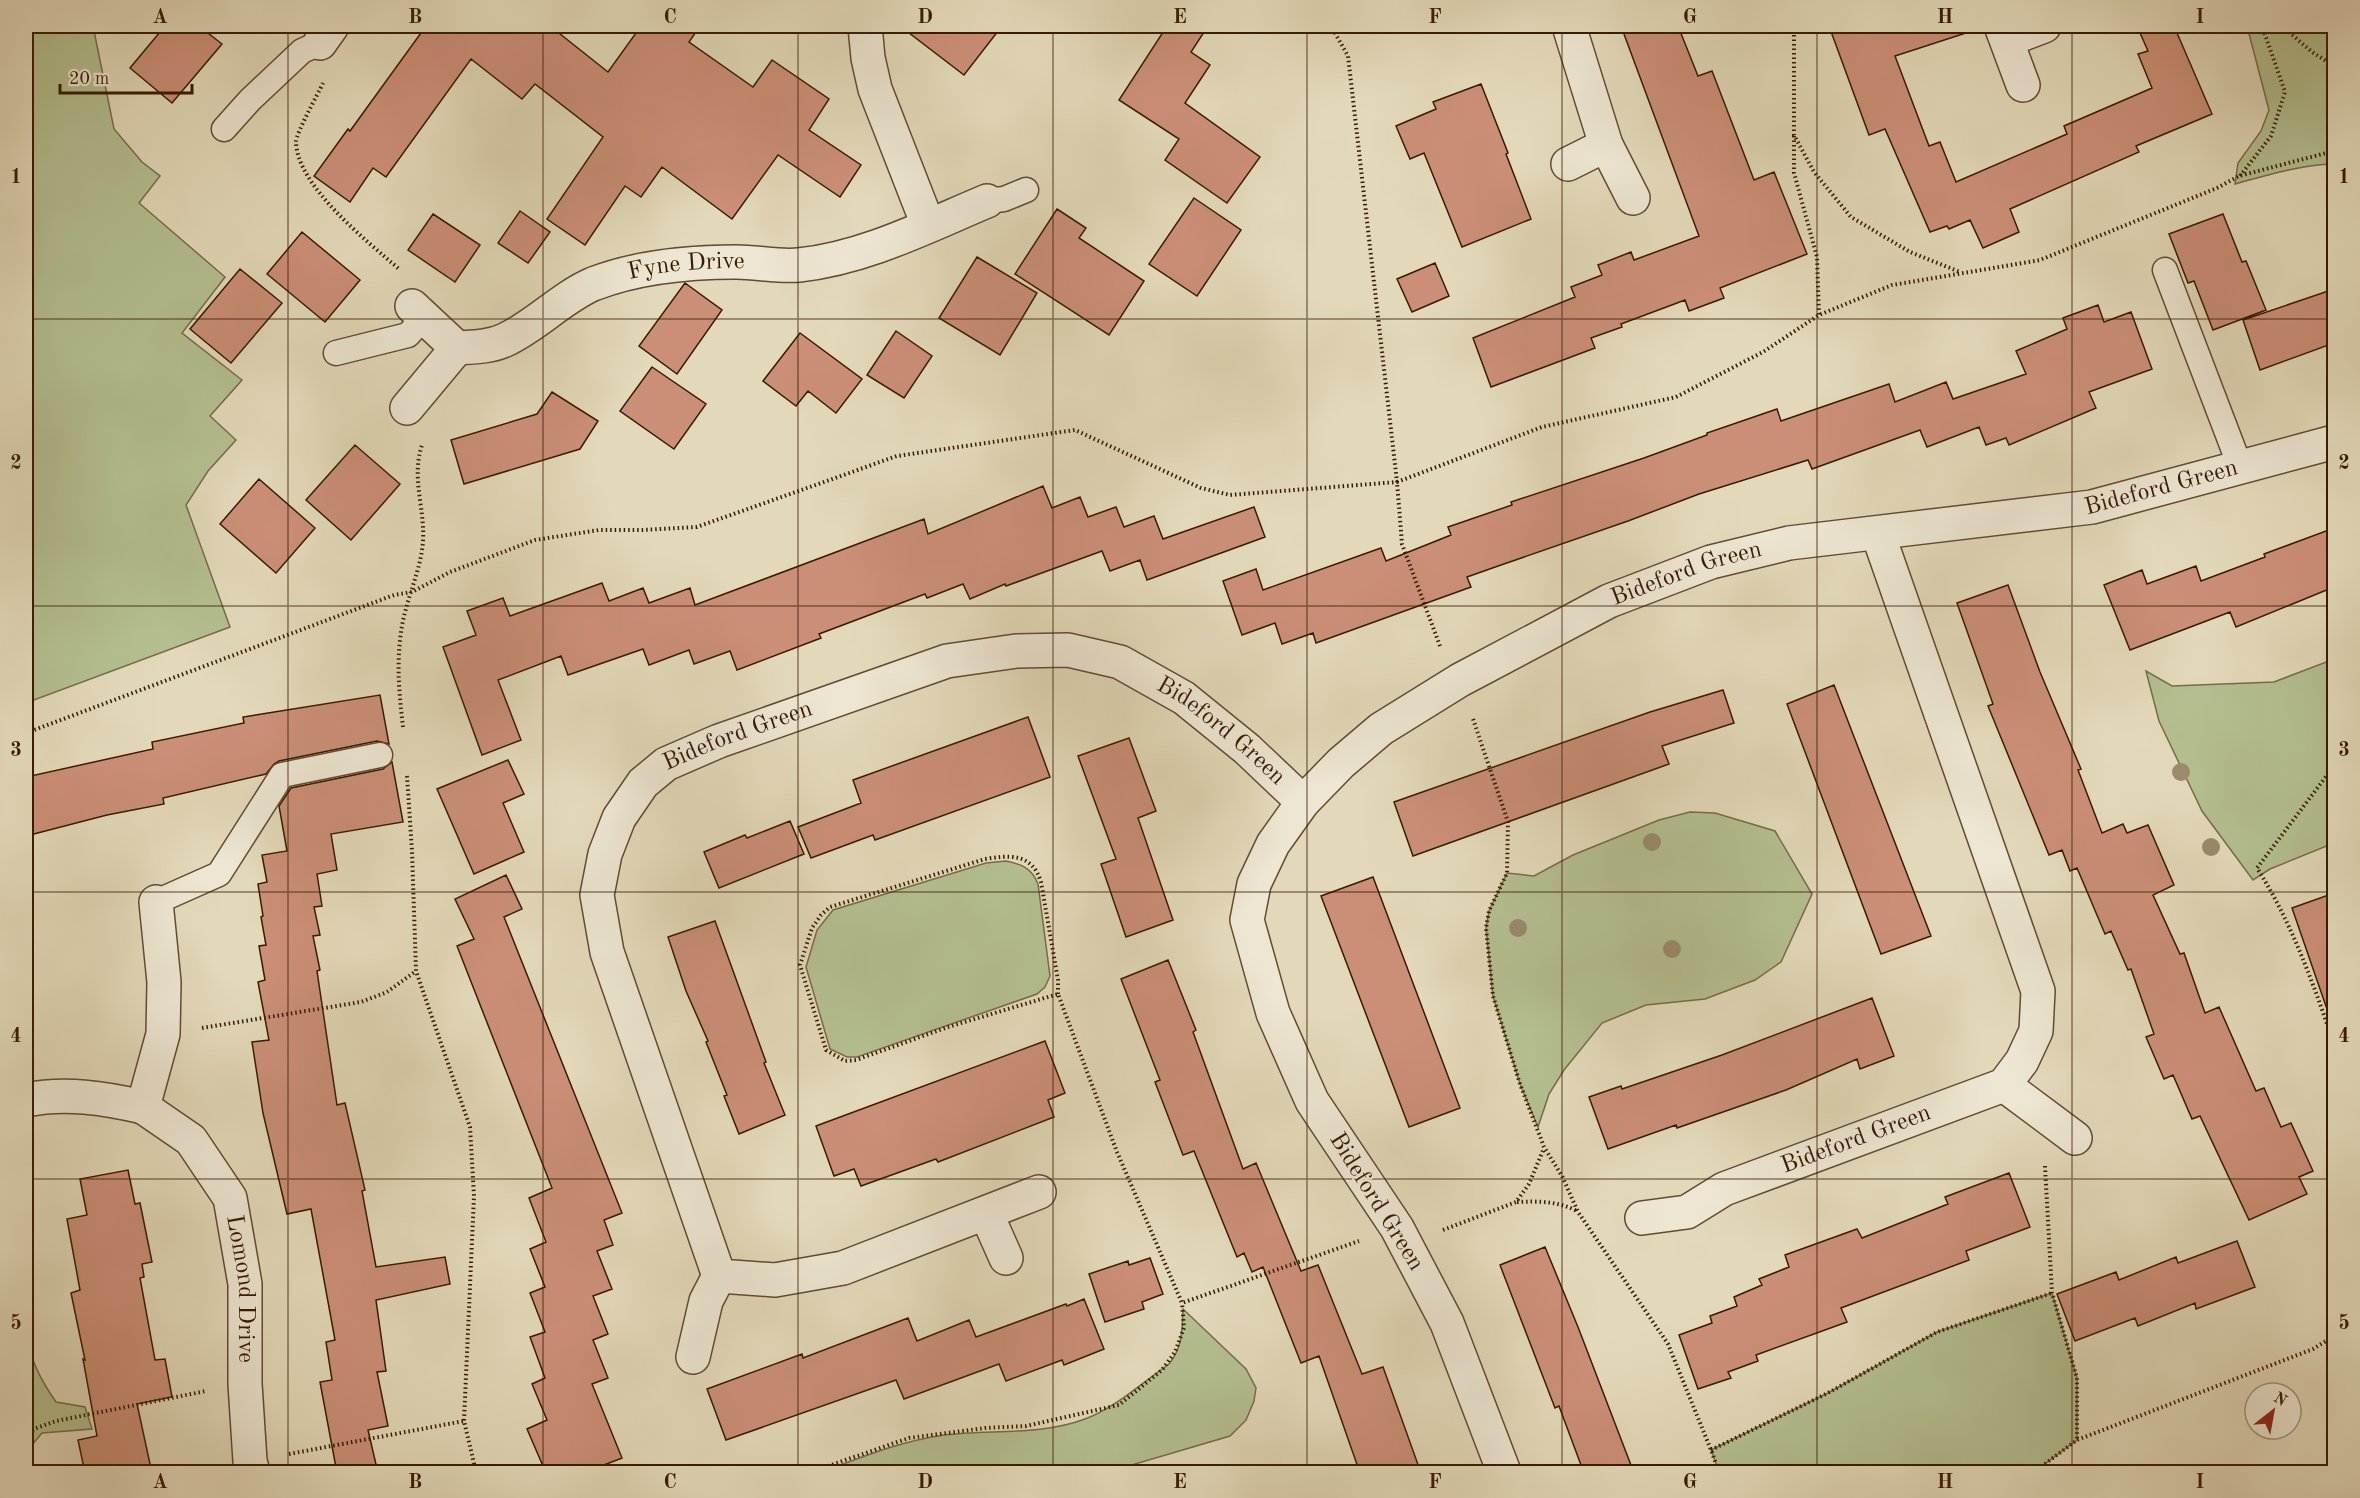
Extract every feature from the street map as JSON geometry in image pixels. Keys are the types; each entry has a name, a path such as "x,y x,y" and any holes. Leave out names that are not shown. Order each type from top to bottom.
{"street":[{"path":"866,26 868,58 875,89 928,225"},
{"path":"1569,26 1606,145 1633,198"},
{"path":"2023,85 2004,33 2044,26"},
{"path":"1568,164 1606,145"},
{"name":"Fyne Drive","path":"456,348 480,347 504,341 565,300 594,284 642,271 693,262 797,265 836,259 880,245 987,201"},
{"path":"407,408 456,348 418,311"},
{"name":"Bideford Green","path":"1504,1473 1447,1323 1401,1236 1312,1101 1273,1013 1247,920 1254,884 1273,844 1303,802 1341,763 1382,729 1457,682 1609,601 1711,562 1789,543 2092,507 2241,469 2334,442"},
{"path":"1878,534 2038,991 2036,1031 2022,1061 2004,1086 2062,1129"},
{"name":"Bideford Green","path":"719,1276 607,952 597,895 605,854 619,818 644,783 666,764 719,741 947,661 1016,651 1068,650 1120,662 1184,698 1246,749 1303,802"},
{"path":"143,1107 163,1034 164,982 156,902"},
{"name":"Bideford Green","path":"1642,1218 1687,1212 1724,1189 2004,1086"},
{"name":"Lomond Drive","path":"26,1100 42,1097 99,1097 143,1107 191,1140 230,1198 246,1284 245,1384 251,1467"},
{"path":"693,1358 706,1301 719,1276 775,1280 843,1268 1039,1192"},
{"path":"986,1213 1006,1258"}],"lane":[{"path":"224,129 250,100 318,40"},
{"path":"987,201 1004,199 1026,190"},
{"path":"2165,270 2241,469"},
{"path":"336,353 408,335 418,311"},
{"path":"156,902 219,874 282,775 380,755"}],"path":[{"path":"1330,26 1348,56 1397,482 1402,544 1457,682 1508,822 1507,873 1489,911 1486,928 1493,996 1520,1084 1544,1147 1562,1176 1578,1212 1668,1344 1712,1450 1719,1473"},
{"path":"1794,26 1794,173 1817,257 1819,315"},
{"path":"2239,176 2271,136 2285,92 2262,26"},
{"path":"2282,26 2312,52 2334,66"},
{"path":"318,40 331,69 296,140 301,166 316,190 367,240 424,290 418,311"},
{"path":"1794,135 1814,172 1851,217 1910,252 1961,273"},
{"path":"26,733 394,595 412,592 450,572 536,540 599,530 697,527 897,456 1075,430 1201,488 1230,495 1397,482 1542,427 1676,397 1764,352 1819,315 1892,285 2040,260 2217,188 2239,176 2334,151"},
{"path":"404,738 397,672 402,625 423,544 424,522 417,484 419,455 427,428 407,408"},
{"path":"2334,766 2258,868 2278,900 2305,960 2334,1044"},
{"path":"406,772 412,851 416,971 470,1127 474,1196 464,1420 476,1473"},
{"path":"811,1473 909,1438 985,1428 1026,1426 1083,1415 1119,1405 1162,1370 1175,1352 1184,1328 1182,1303 1116,1152 1058,994 1058,980 1038,871 1030,863 1017,857 1004,856 985,859 830,907 812,928 800,965 826,1050 845,1061 856,1060 948,1027 1058,994"},
{"path":"163,1034 361,1002 387,992 416,971"},
{"path":"2062,1129 2045,1145 2052,1293 2077,1378 2077,1440"},
{"path":"1516,1202 1529,1184 1544,1147"},
{"path":"1182,1303 1516,1202 1542,1201 1563,1204 1578,1212"},
{"path":"1712,1450 1828,1393 1937,1332 2052,1293"},
{"path":"2034,1473 2077,1440 2313,1349 2334,1335"},
{"path":"26,1437 34,1429 56,1421 245,1384"},
{"path":"251,1467 464,1420"}],"green space":[{"path":"26,26 93,26 114,129 142,162 160,176 139,203 225,277 182,333 242,380 210,416 236,440 208,471 186,505 230,627 26,703"},
{"path":"2247,26 2334,26 2334,164 2296,168 2235,184 2238,163 2261,131 2269,110"},
{"path":"2334,659 2334,843 2270,869 2253,880 2202,811 2159,721 2146,671 2172,686 2274,682"},
{"path":"1690,812 1715,813 1775,831 1812,894 1781,962 1755,980 1705,999 1646,1005 1602,1023 1564,1070 1549,1094 1538,1127 1520,1084 1493,996 1486,928 1489,911 1507,873 1534,876 1573,855 1659,820"},
{"path":"1006,861 1025,868 1033,874 1038,884 1050,976 1045,987 1037,994 857,1057 847,1057 830,1049 806,967 817,930 833,910 986,863"},
{"path":"2052,1293 2077,1378 2077,1440 2034,1472 1719,1472 1711,1450 1828,1393 1937,1332"},
{"path":"1183,1309 1246,1369 1256,1388 1254,1401 1246,1420 1230,1436 1108,1472 822,1472 912,1441 961,1433 1050,1428 1085,1419 1118,1402 1169,1364 1179,1345"},
{"path":"26,1328 32,1358 50,1393 56,1402 85,1407 92,1429 42,1433 26,1452"}],"building":[{"path":"165,26 199,26 222,44 172,103 130,68"},
{"path":"426,26 550,26 608,72 641,26 700,26 689,42 753,87 772,60 829,99 809,130 861,165 840,197 778,155 732,219 662,167 641,197 625,186 585,245 547,219 603,137 535,84 522,99 471,59 386,177 373,168 350,202 314,176 348,129 350,131"},
{"path":"900,26 1002,26 964,75"},
{"path":"1167,26 1208,26 1191,52 1210,65 1185,103 1260,157 1227,203 1165,160 1179,139 1119,100"},
{"path":"1621,26 1678,26 1698,76 1712,71 1754,180 1774,172 1807,254 1720,288 1724,298 1689,311 1685,300 1621,324 1622,327 1591,338 1595,348 1491,387 1473,338 1575,297 1571,287 1602,275 1598,265 1631,252 1634,260 1699,236"},
{"path":"1829,26 1965,26 1966,33 1895,56 1929,146 1940,142 1956,182 2067,134 2064,126 2152,88 2138,54 2148,51 2137,26 2174,26 2212,114 2136,146 2139,152 2010,209 2019,232 1983,248 1970,220 1949,229 1947,226 1930,232 1885,129 1869,135"},
{"path":"1481,84 1531,219 1462,247 1424,153 1410,159 1396,126 1436,109 1433,102"},
{"path":"1194,198 1241,230 1197,296 1149,264"},
{"path":"1057,209 1086,228 1079,238 1144,281 1109,335 1015,274"},
{"path":"520,211 550,232 528,263 498,243"},
{"path":"433,214 480,245 455,282 408,250"},
{"path":"2223,214 2242,262 2246,261 2266,310 2213,330 2194,281 2188,283 2169,234"},
{"path":"302,232 360,280 325,322 267,274"},
{"path":"977,257 1037,293 1000,355 939,318"},
{"path":"1435,263 1449,296 1412,312 1397,279"},
{"path":"240,269 282,303 231,363 190,329"},
{"path":"685,283 722,310 677,374 639,346"},
{"path":"2334,289 2334,343 2260,370 2243,320"},
{"path":"2098,305 2104,322 2131,312 2152,369 2089,392 2096,408 2009,445 2006,438 1986,445 1979,427 1927,447 1920,430 1812,469 1808,460 1699,494 1467,577 1471,587 1316,643 1313,633 1282,644 1275,623 1242,635 1223,581 1256,569 1263,590 1381,548 1386,561 1451,535 1448,527 1512,505 1511,502 1644,458 1777,409 1781,421 1889,384 1895,402 1946,382 1953,399 2026,374 2016,351 2067,329 2063,318"},
{"path":"896,331 932,356 904,398 867,375"},
{"path":"800,333 862,379 836,413 808,391 796,406 763,381"},
{"path":"652,367 706,404 674,449 620,411"},
{"path":"552,392 598,421 580,449 464,484 451,440 537,414"},
{"path":"355,445 400,484 351,540 306,500"},
{"path":"259,479 315,528 276,573 220,524"},
{"path":"1043,486 1052,508 1080,497 1088,517 1116,507 1124,527 1154,516 1163,539 1254,507 1265,537 1147,580 1140,560 1110,571 1102,551 1006,586 1005,584 970,599 963,584 927,598 925,594 819,634 821,638 737,670 730,651 694,664 689,650 649,665 643,649 568,675 561,656 498,680 521,740 482,755 443,647 476,635 467,611 503,598 510,616 602,583 609,601 643,588 649,603 690,588 695,605 924,519 928,534"},
{"path":"2334,528 2334,587 2236,627 2230,612 2130,650 2104,585 2142,570 2147,584 2196,566 2201,581"},
{"path":"2008,585 2040,672 2081,769 2078,770 2102,833 2123,824 2127,833 2148,825 2174,885 2153,895 2180,954 2184,953 2205,1013 2219,1007 2256,1091 2264,1088 2281,1127 2291,1123 2313,1171 2299,1177 2307,1194 2249,1220 2200,1116 2192,1119 2173,1075 2164,1079 2146,1037 2154,1034 2131,969 2128,970 2111,931 2105,934 2077,868 2070,871 2062,850 2049,855 1988,706 1993,704 1957,603"},
{"path":"1834,685 1931,936 1881,954 1787,704"},
{"path":"1723,690 1734,723 1662,746 1669,764 1413,856 1394,802 1650,712"},
{"path":"380,695 389,744 377,741 279,761 266,774 163,798 164,804 107,815 26,836 26,777 153,749 152,742 244,723 243,717"},
{"path":"1028,717 1050,777 875,840 873,835 811,858 798,827 861,803 853,780"},
{"path":"1129,738 1156,811 1138,818 1173,920 1126,937 1101,864 1116,859 1078,756"},
{"path":"508,760 524,794 503,803 524,852 474,874 437,789"},
{"path":"392,762 403,822 331,834 337,870 317,874 322,906 314,907 320,935 313,936 320,970 317,971 337,1105 345,1103 365,1190 362,1191 376,1267 445,1257 450,1284 376,1300 386,1371 377,1372 388,1426 368,1430 378,1473 337,1473 320,1382 332,1380 326,1342 335,1340 311,1209 287,1214 263,1113 252,1042 269,1040 258,982 265,980 259,946 266,945 258,884 267,882 262,855 287,851 279,806 291,788 383,769"},
{"path":"790,821 804,854 719,888 704,852 745,835 747,838"},
{"path":"506,875 522,909 504,917 622,1213 604,1220 613,1245 597,1251 612,1289 593,1296 608,1334 593,1340 608,1378 592,1384 622,1458 604,1465 607,1473 546,1473 527,1429 547,1420 532,1384 545,1378 530,1337 545,1332 530,1293 545,1287 530,1249 546,1242 529,1198 552,1188 457,946 474,939 455,899"},
{"path":"1373,877 1460,1108 1409,1127 1321,896"},
{"path":"2334,893 2334,1014 2329,1015 2292,908"},
{"path":"715,921 766,1062 764,1063 785,1115 739,1134 724,1096 727,1095 706,1042 708,1041 686,991 668,937"},
{"path":"1168,960 1196,1030 1193,1032 1243,1169 1256,1163 1301,1271 1318,1265 1362,1374 1383,1367 1421,1473 1360,1473 1319,1356 1301,1363 1263,1267 1252,1272 1244,1253 1237,1257 1194,1151 1183,1155 1155,1082 1160,1080 1121,979"},
{"path":"1872,998 1894,1056 1860,1069 1857,1059 1786,1090 1608,1149 1589,1097 1621,1086 1622,1089 1722,1055"},
{"path":"1045,1041 1065,1093 1048,1100 1054,1117 938,1162 936,1159 861,1186 854,1169 834,1176 816,1126"},
{"path":"128,1170 135,1204 140,1203 152,1262 142,1264 144,1277 140,1278 155,1360 165,1359 172,1397 137,1404 152,1473 85,1473 78,1440 97,1436 71,1293 80,1290 67,1219 87,1215 80,1179"},
{"path":"2009,1173 2030,1227 1966,1251 1969,1260 1841,1308 1847,1322 1756,1355 1758,1361 1728,1372 1731,1378 1698,1389 1679,1335 1712,1323 1710,1316 1737,1306 1734,1297 1762,1285 1759,1279 1789,1267 1785,1255 1857,1229 1862,1238 1948,1204 1945,1197"},
{"path":"2237,1241 2255,1287 2196,1309 2195,1303 2138,1326 2135,1318 2075,1341 2057,1294 2116,1272 2119,1280 2176,1257 2178,1263"},
{"path":"1545,1247 1634,1473 1584,1473 1559,1406 1555,1408 1500,1265"},
{"path":"1150,1258 1163,1294 1142,1302 1144,1309 1105,1322 1089,1274 1128,1261 1129,1265"},
{"path":"1084,1299 1104,1349 1064,1365 1062,1360 1006,1381 999,1364 904,1399 896,1380 726,1440 707,1389 802,1354 803,1358 908,1318 917,1341 969,1320 976,1337"}]}
